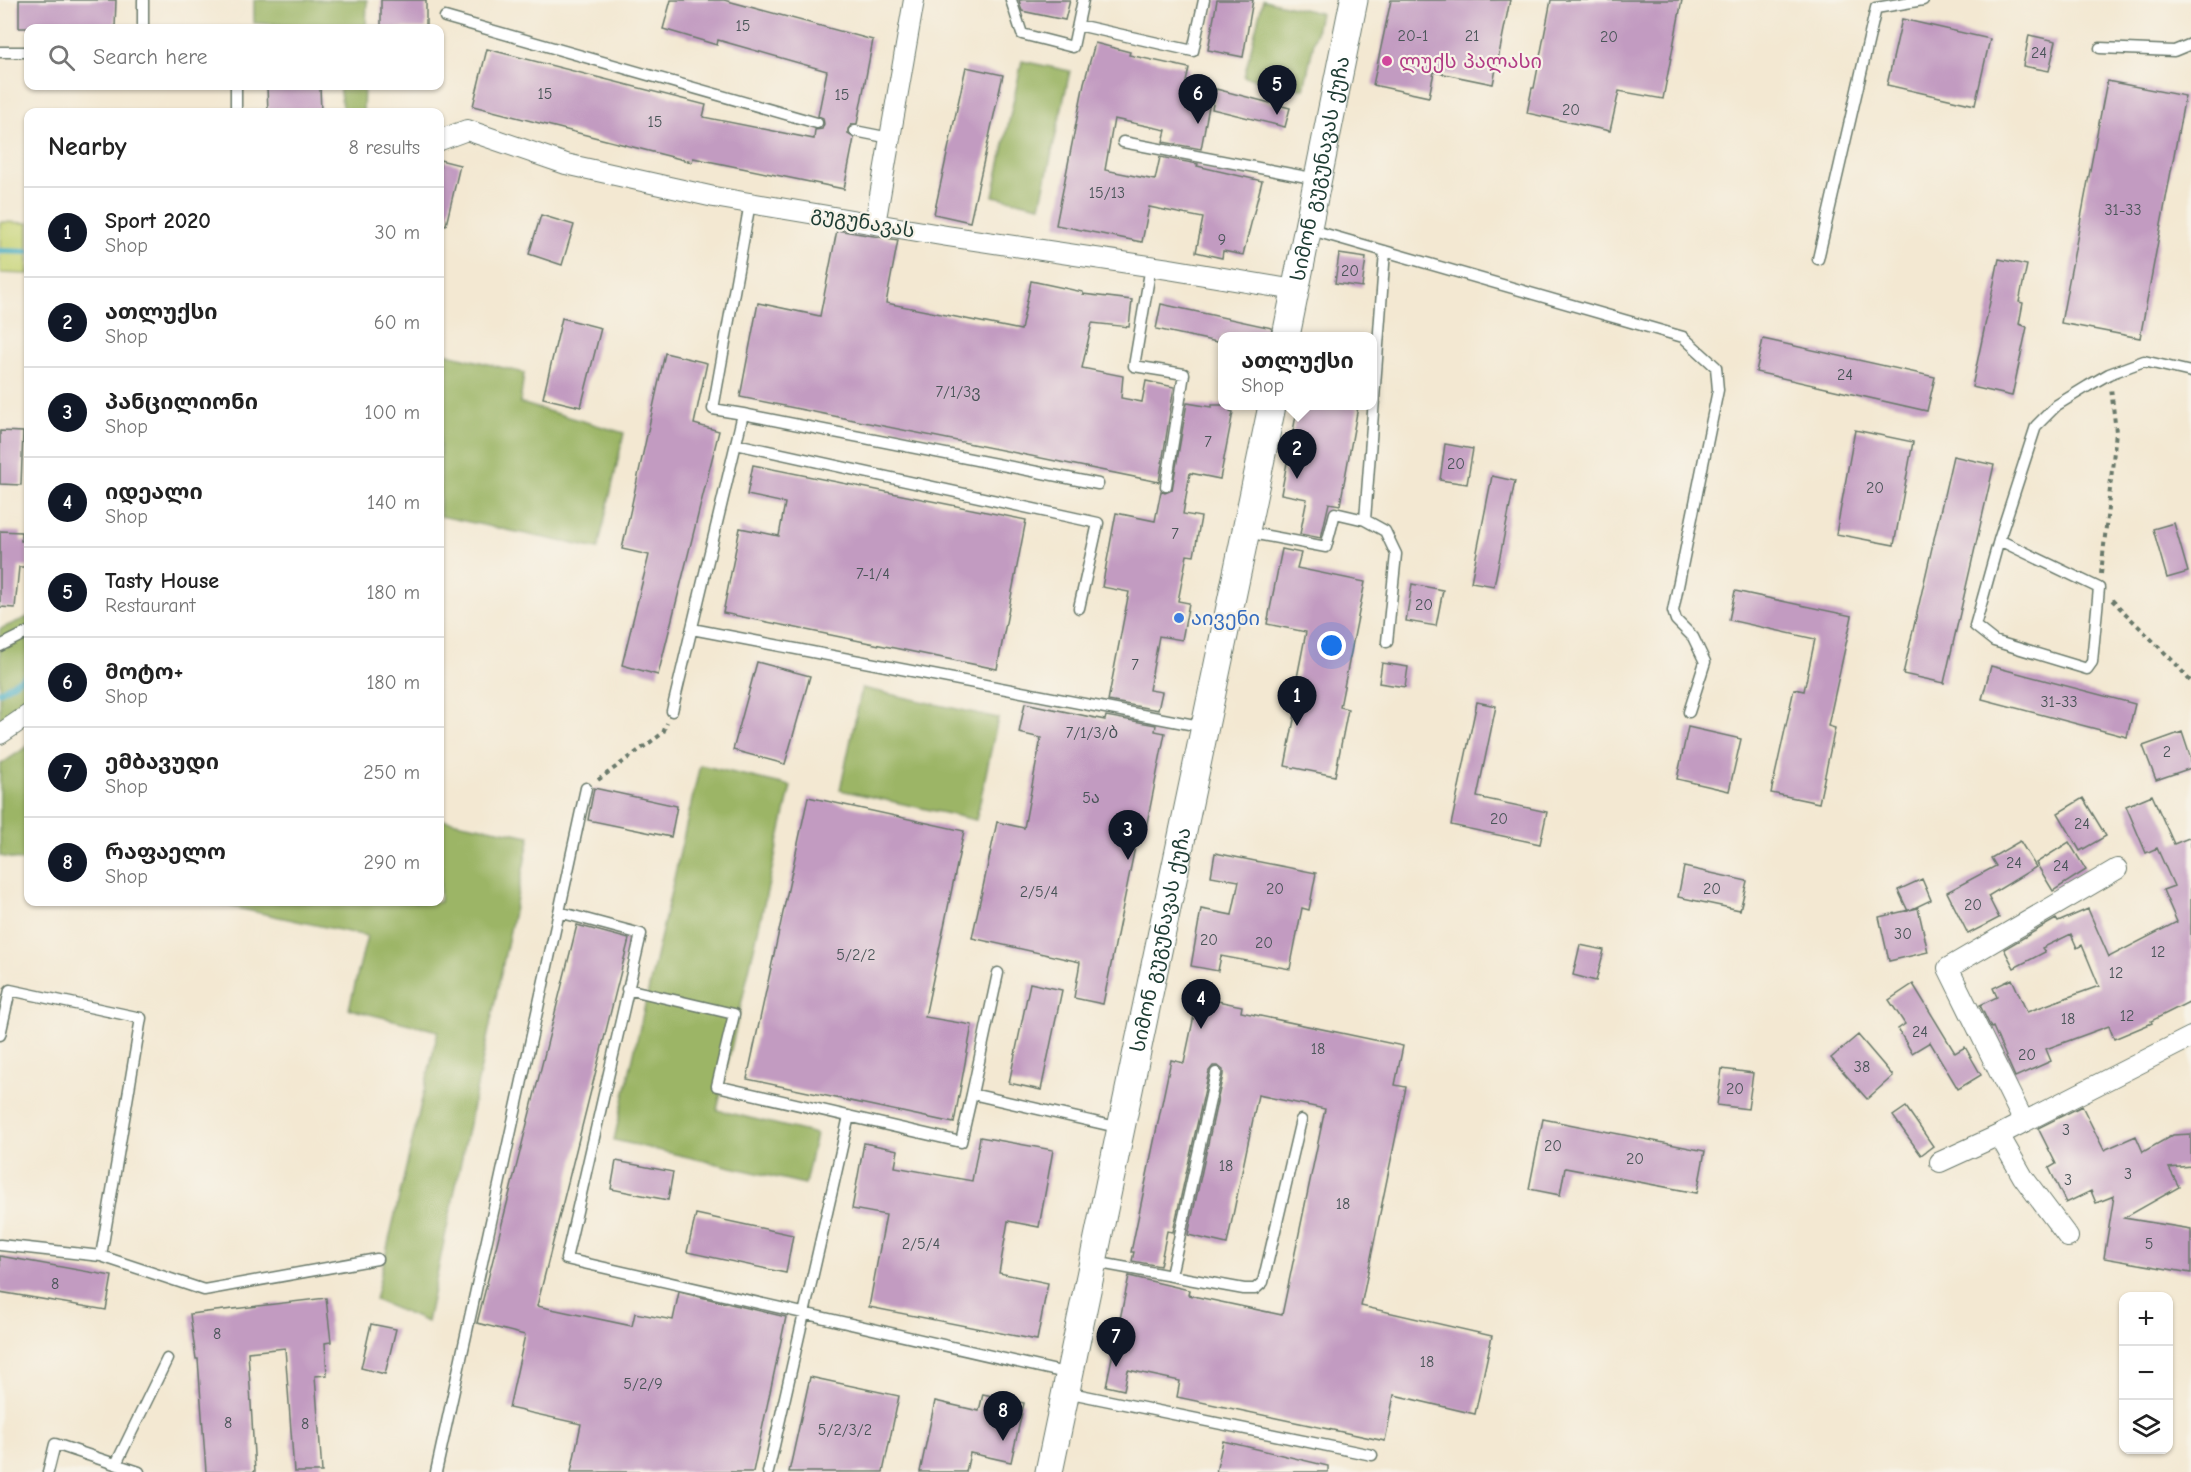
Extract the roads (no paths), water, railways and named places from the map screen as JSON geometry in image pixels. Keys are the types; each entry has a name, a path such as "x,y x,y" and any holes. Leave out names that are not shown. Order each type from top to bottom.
{"main road":[{"name":"სიმონ გუგუნავას ქუჩა","path":"1287,332 1354,0"},
{"name":"სიმონ გუგუნავას ქუჩა","path":"1049,1472 1271,410"}],"street":[{"path":"875,224 914,0"},
{"name":"გუგუნავას","path":"444,139 467,130 566,164 714,197 1295,290"},
{"path":"0,734 24,718"},
{"path":"2024,1122 1948,968 2117,869"},
{"path":"1940,1162 1999,1135 2191,1037"},
{"path":"1999,1135 2024,1177 2068,1237"}],"lane":[{"path":"143,0 143,24"},
{"path":"1011,0 1023,34 1072,47 1083,0"},
{"path":"1078,26 1193,51 1204,0"},
{"path":"1818,260 1876,8 1923,0"},
{"path":"445,17 817,123"},
{"path":"2100,48 2174,51 2191,44"},
{"path":"0,52 24,52"},
{"path":"236,108 237,90"},
{"path":"855,131 890,138"},
{"path":"1124,142 1317,179"},
{"path":"750,203 713,409 1098,484"},
{"path":"1308,229 1683,337 1716,367 1718,390 1673,612 1676,620 1693,637 1705,662 1689,712"},
{"path":"1377,359 1385,251"},
{"path":"1151,266 1134,366 1185,374 1166,486"},
{"path":"1999,540 2100,588 2092,662 2086,669 1994,641 1975,626 1999,540 2037,426 2057,405 2109,374 2144,361 2191,372"},
{"path":"1365,520 1373,410"},
{"path":"672,711 743,414"},
{"path":"736,444 1098,523 1079,608"},
{"path":"1246,532 1326,548 1335,513 1365,520 1385,531 1396,554 1388,642"},
{"path":"692,629 1205,727"},
{"path":"0,646 24,634"},
{"path":"436,1472 586,788"},
{"path":"559,912 641,934 566,1259 804,1314 1068,1383 1372,1455"},
{"path":"627,989 734,1014 717,1086 962,1142 998,973"},
{"path":"0,1035 10,990 141,1018 101,1256"},
{"path":"1171,1275 1216,1073"},
{"path":"972,1094 1121,1128"},
{"path":"768,1472 849,1116"},
{"path":"1093,1262 1244,1289 1255,1289 1263,1282 1301,1120"},
{"path":"0,1245 101,1256 204,1290 377,1259"},
{"path":"116,1464 167,1359"},
{"path":"48,1472 55,1444 139,1472"}],"waterway":[{"path":"0,251 24,252"},
{"path":"0,692 24,677"}],"place":[{"name":"ლუქს პალასი","path":"1387,61"},
{"name":"Tasty House","path":"1277,115"},
{"name":"მოტო+","path":"1198,124"},
{"name":"ათლუქსი","path":"1297,479"},
{"name":"აივენი","path":"1179,618"},
{"name":"Sport 2020","path":"1297,726"},
{"name":"პანცილიონი","path":"1128,860"},
{"name":"იდეალი","path":"1201,1029"},
{"name":"ემბავუდი","path":"1116,1367"},
{"name":"რაფაელო","path":"1003,1441"}]}
